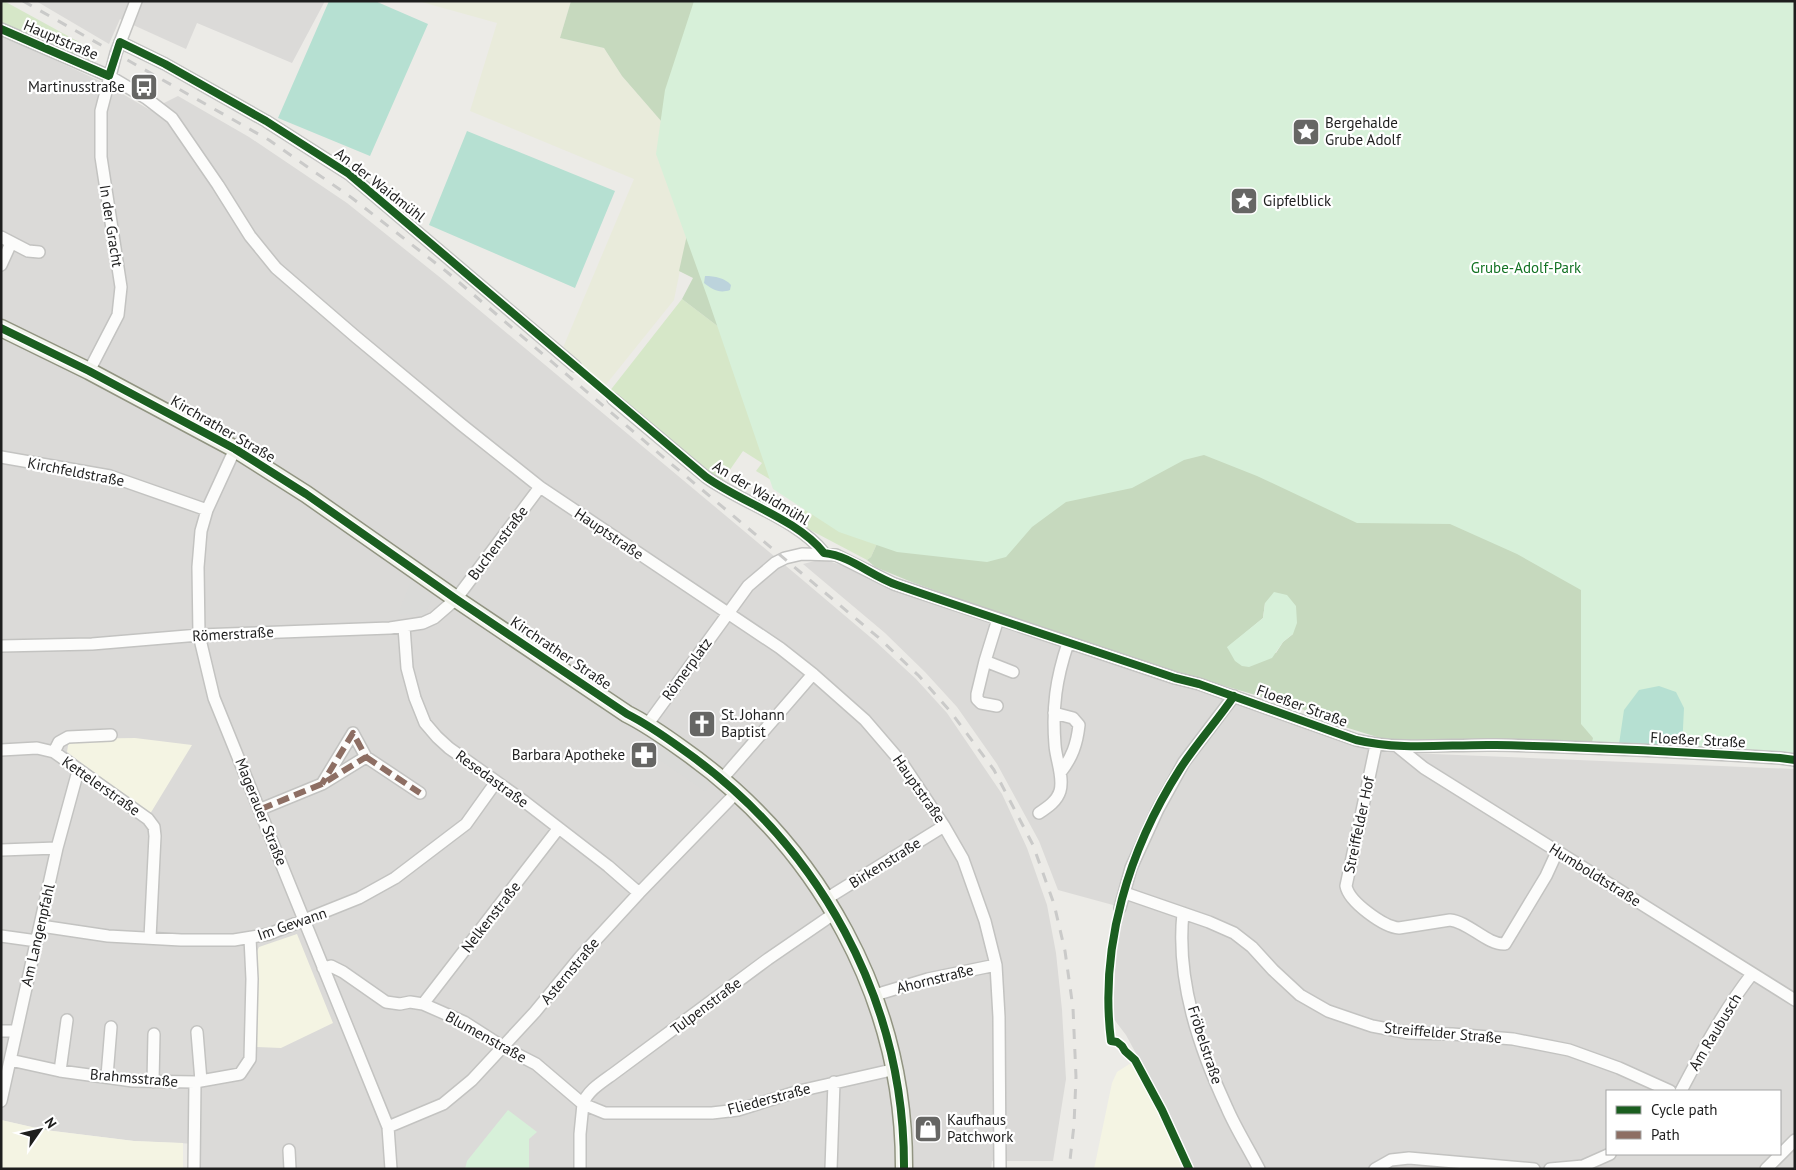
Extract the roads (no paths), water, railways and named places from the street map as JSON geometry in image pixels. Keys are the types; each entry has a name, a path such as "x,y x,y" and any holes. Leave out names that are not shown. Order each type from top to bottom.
{"main road":[{"name":"Kirchrather Straße","path":"1,328 89,370 236,448 456,599 647,725 737,792 765,819 794,853 830,906 875,995 896,1069 901,1101 904,1169"}],"street":[{"path":"109,76 136,1"},
{"name":"Hauptstraße","path":"1,29 109,76 146,98 172,118 250,236 276,268 356,337 540,487 780,648 813,674 864,720 902,762 963,859 985,921 996,965 999,1017 1000,1169"},
{"name":"An der Waidmühl","path":"120,42 165,64 266,121 349,174 575,366"},
{"name":"In der Gracht","path":"89,370 118,315 121,287 101,157 101,111 109,76"},
{"path":"1,265 6,240 28,251 39,252"},
{"name":"An der Waidmühl","path":"613,399 706,478 802,532 824,553"},
{"name":"Magerauer Straße","path":"236,448 207,510 201,531 198,566 198,635 214,698 261,809 388,1127 391,1169"},
{"name":"Kirchfeldstraße","path":"1,457 110,476 207,510"},
{"name":"Buchenstraße","path":"456,599 540,487"},
{"name":"Floeßer Straße","path":"727,613 748,586 775,563 785,558 802,554 824,553 836,555 894,584 1068,643 1199,684 1356,740 1376,745 1398,747 1503,745 1675,752 1795,760"},
{"name":"Römerstraße","path":"1,646 92,644 198,635 404,627 423,623 434,618 456,599"},
{"name":"Römerplatz","path":"647,725 727,613"},
{"path":"997,706 981,703 978,699 985,661 998,619"},
{"name":"Resedastraße","path":"404,627 407,668 415,698 425,723 436,737 608,866 640,893"},
{"path":"1039,813 1059,796 1061,789 1056,752 1054,713 1056,682 1068,643"},
{"path":"985,661 1013,672"},
{"path":"722,779 813,674"},
{"path":"1120,908 1131,868 1158,809 1179,771 1234,696"},
{"path":"1054,713 1073,718 1079,725 1074,752 1060,773"},
{"path":"322,784 353,733 366,756 420,793"},
{"name":"Kettelerstraße","path":"54,752 59,742 68,737 112,735"},
{"name":"Streiffelder Hof","path":"1376,745 1346,886 1348,893 1354,900 1392,927 1399,928 1450,920 1458,921 1494,942 1505,944 1542,883 1557,852"},
{"name":"Humboldtstraße","path":"1398,747 1424,768 1795,1000"},
{"name":"Kettelerstraße","path":"1,750 37,748 54,752 148,820 154,827 150,938"},
{"path":"261,809 322,784 366,756"},
{"name":"Am Langenpfahl","path":"1,1101 57,848 78,771"},
{"name":"Im Gewann","path":"41,926 108,936 150,938 234,940 269,934 364,896 394,878 466,824 496,782"},
{"name":"Asternstraße","path":"388,1127 443,1104 472,1080 535,1012 581,956 737,792"},
{"name":"Birkenstraße","path":"830,906 944,826"},
{"name":"Nelkenstraße","path":"423,1004 558,829"},
{"path":"1,850 57,848"},
{"name":"Streiffelder Straße","path":"1125,893 1234,933 1252,947 1300,995 1328,1011 1372,1026 1409,1033 1513,1039 1569,1050 1626,1071 1668,1090"},
{"name":"Tulpenstraße","path":"583,1104 584,1099 591,1091 782,949 830,906"},
{"name":"Fröbelstraße","path":"1183,913 1181,933 1182,955 1196,1030 1227,1109 1259,1169"},
{"path":"1,936 37,941"},
{"name":"Brahmsstraße","path":"10,1060 60,1071 133,1081 198,1082 240,1074 250,1059 252,979 250,938"},
{"name":"Ahornstraße","path":"875,995 928,979 996,965"},
{"name":"Blumenstraße","path":"324,968 331,966 343,972 386,1002 423,1004 464,1022 503,1047 536,1064 583,1104"},
{"name":"Am Raubusch","path":"1682,1090 1741,988 1752,974"},
{"path":"60,1071 67,1020"},
{"path":"107,1076 111,1028"},
{"path":"1,1031 16,1031"},
{"path":"194,1169 198,1082 197,1032"},
{"path":"153,1082 154,1034"},
{"name":"Fliederstraße","path":"583,1104 605,1112 712,1113 738,1110 799,1091 896,1069"},
{"path":"832,1169 834,1082"},
{"path":"580,1169 583,1104"},
{"path":"1781,1154 1795,1140"},
{"path":"289,1150 290,1169"},
{"path":"1550,1169 1583,1166 1608,1155"},
{"path":"1766,1169 1780,1155"},
{"path":"1375,1169 1391,1160 1409,1158 1534,1169"}],"water":[{"path":"705,276 723,279 731,285 730,290 719,291 713,289 704,283"}],"railway":[{"path":"23,1 269,140 352,198 447,272 879,638 919,676 950,711 994,770 1033,845 1054,904 1065,951 1073,1008 1076,1077 1074,1125 1069,1169"}],"place":[{"name":"Martinusstraße","path":"144,87"},
{"name":"Bergehalde Grube Adolf","path":"1306,132"},
{"name":"Gipfelblick","path":"1244,201"},
{"name":"St. Johann Baptist","path":"702,724"},
{"name":"Barbara Apotheke","path":"644,755"},
{"name":"Kaufhaus Patchwork","path":"928,1129"}],"park label":[{"name":"Grube-Adolf-Park","path":"1526,268"}]}
